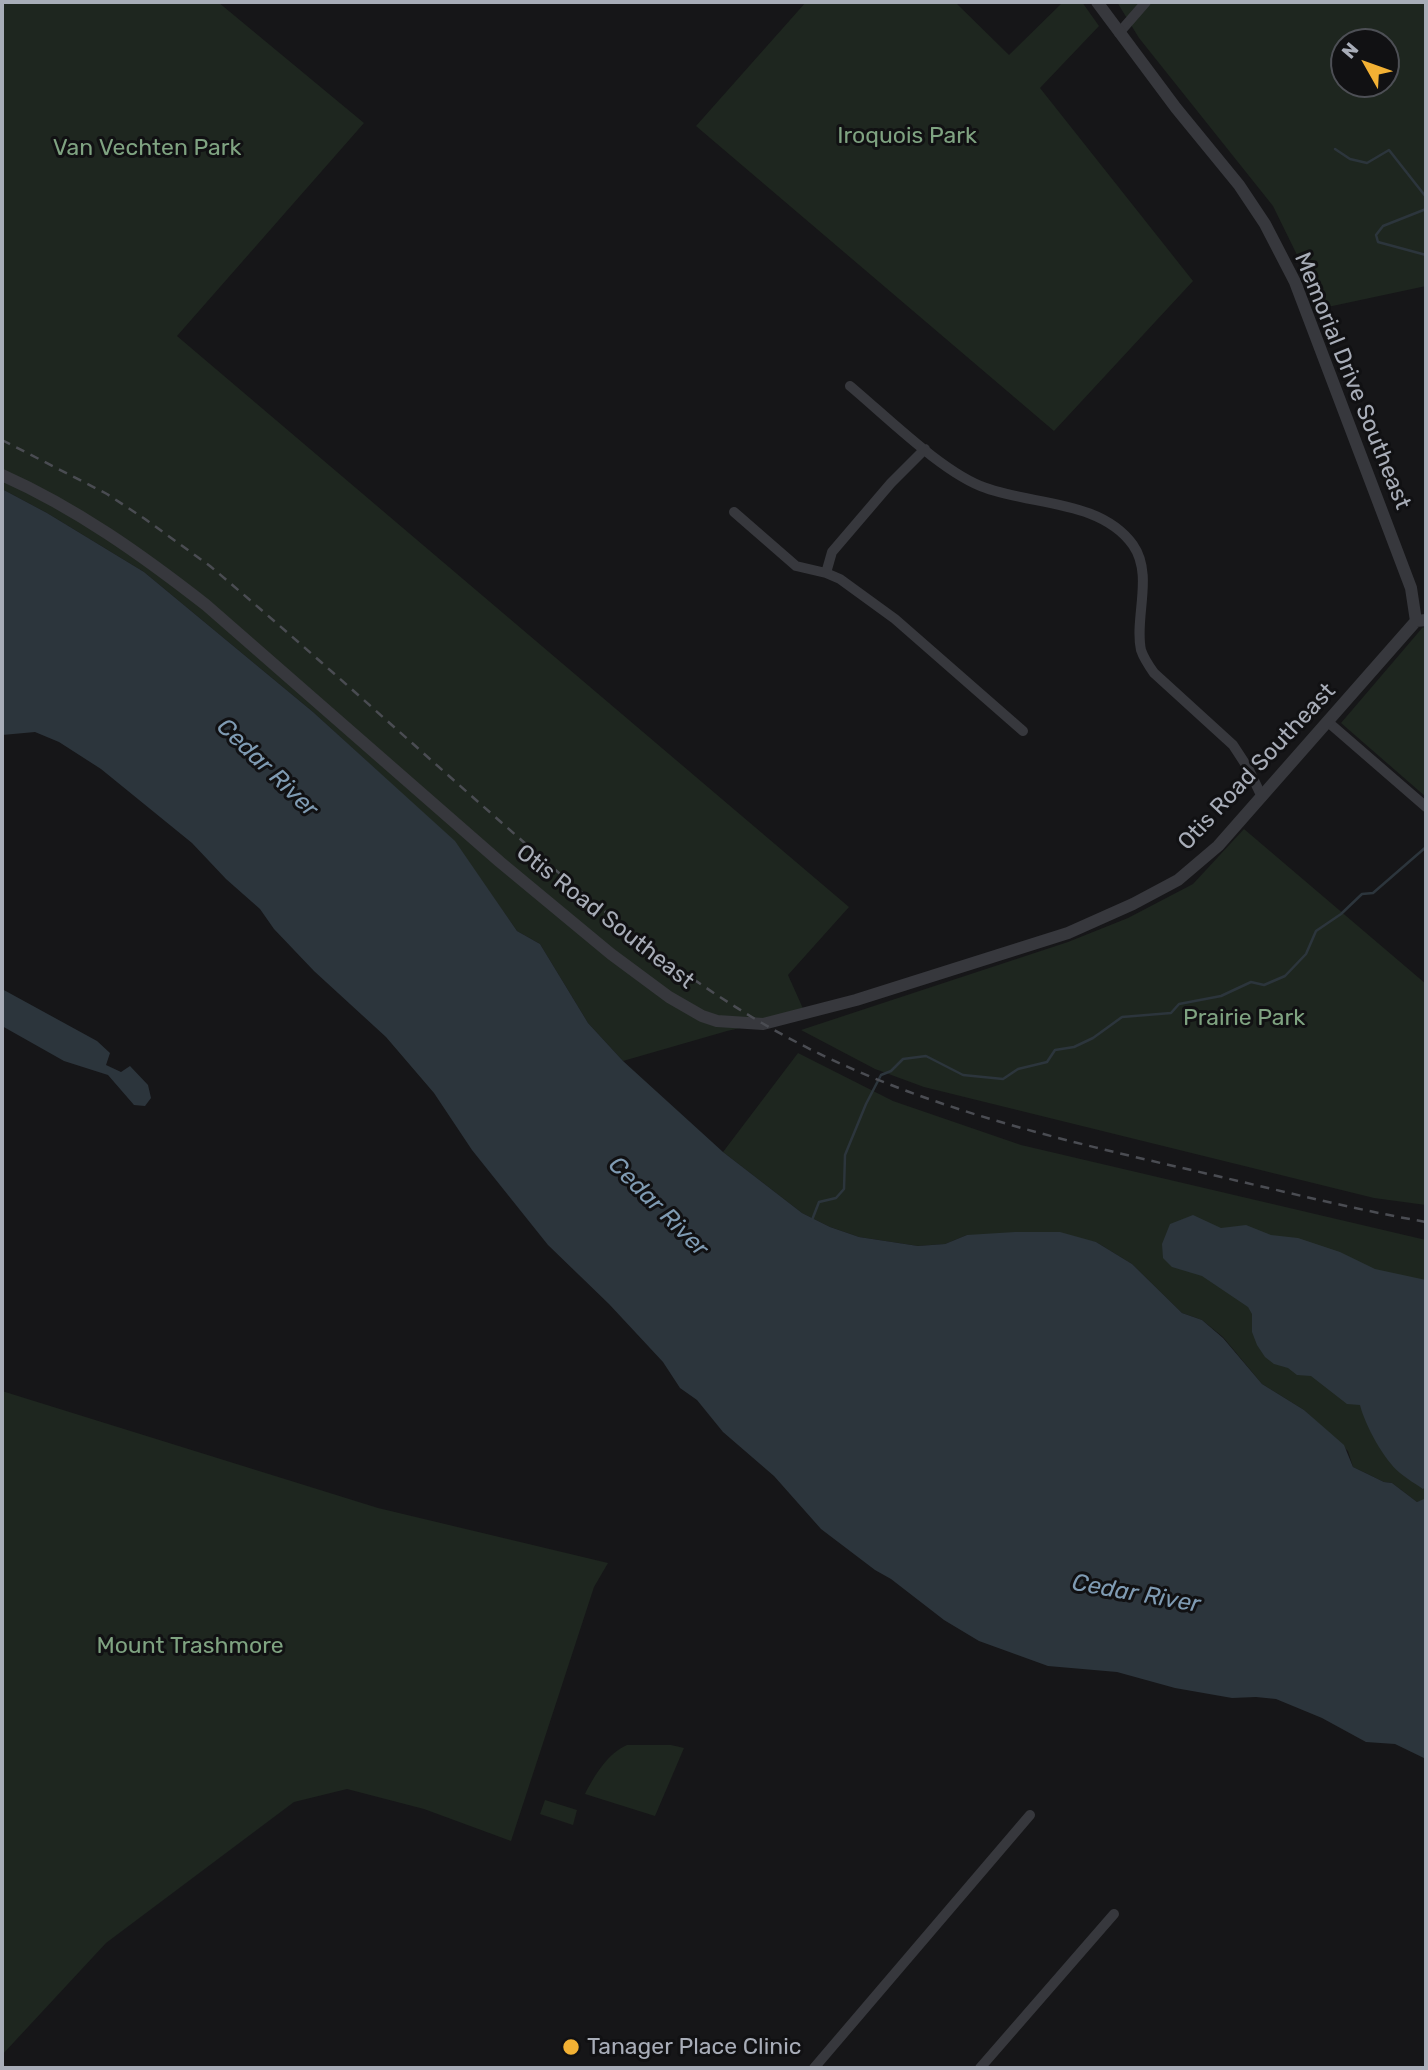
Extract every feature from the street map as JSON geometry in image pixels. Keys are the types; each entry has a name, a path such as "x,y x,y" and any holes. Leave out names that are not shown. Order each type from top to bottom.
{"street":[{"name":"Memorial Drive Southeast","path":"1097,2 1239,185 1265,224 1295,282 1421,620"},
{"path":"1119,33 1146,2"},
{"path":"850,386 968,481 1010,495 1086,512 1126,537 1134,547 1143,574 1141,648 1146,661 1154,673 1233,745 1262,797"},
{"path":"826,573 832,552 891,483 925,449"},
{"name":"Otis Road Southeast","path":"2,475 77,514 156,566 206,605 480,844 611,954 669,997 702,1016 717,1021 763,1024 856,1000 1068,933 1178,880 1218,846 1421,620"},
{"path":"734,512 796,566 840,579 895,619 1023,731"},
{"path":"1328,722 1426,807"},
{"path":"814,2068 1030,1815"},
{"path":"980,2068 1114,1914"}],"green space":[{"name":"Van Vechten Park","path":"2,2 218,2 364,123 177,336 849,907 788,975 805,1013 727,1031 623,1061 588,1023 540,944 517,931 454,841 313,712 144,572 2,489"},
{"name":"Iroquois Park","path":"806,2 955,2 1009,55 1063,2 1082,2 1099,26 1040,88 1193,281 1054,431 696,126"},
{"path":"1117,2 1426,2 1426,286 1323,308 1273,206 1139,38"},
{"path":"1423,627 1426,630 1426,797 1341,723"},
{"name":"Prairie Park","path":"1244,829 1426,984 1426,1205 1374,1198 924,1087 875,1069 801,1030 1068,942 1128,918 1193,884"},
{"path":"798,1053 893,1101 1021,1145 1426,1240 1426,1500 1417,1502 1392,1483 1384,1482 1353,1467 1348,1451 1304,1410 1262,1384 1223,1337 1202,1320 1182,1313 1132,1264 1096,1242 967,1235 945,1244 918,1246 859,1237 802,1213 723,1152"},
{"name":"Mount Trashmore","path":"2,1391 378,1508 608,1563 594,1587 511,1841 424,1809 347,1789 294,1802 106,1943 2,2055"},
{"path":"627,1745 671,1745 684,1748 655,1816 585,1794 608,1759"},
{"path":"545,1800 577,1810 573,1825 540,1814"}],"water":[{"name":"Cedar River","path":"2,489 144,572 313,712 455,841 517,931 540,944 588,1023 623,1061 723,1152 802,1213 859,1237 918,1246 945,1244 967,1235 1015,1232 1060,1232 1096,1242 1132,1264 1182,1313 1202,1320 1223,1338 1262,1384 1304,1410 1344,1445 1353,1467 1384,1482 1392,1483 1417,1502 1424,1499 1426,1493 1426,1759 1395,1744 1366,1742 1322,1718 1276,1699 1232,1698 1175,1688 1117,1672 1048,1666 979,1641 944,1620 821,1529 774,1476 723,1432 697,1400 680,1388 663,1362 609,1304 548,1245 472,1150 434,1093 386,1037 314,971 274,929 260,909 226,879 192,843 101,769 59,742 35,732 2,735"},
{"path":"2,989 97,1041 110,1053 106,1065 121,1072 130,1066 148,1085 151,1098 145,1106 134,1105 108,1075 64,1061 2,1026"},
{"path":"1193,1215 1221,1228 1246,1225 1271,1235 1298,1238 1340,1252 1375,1269 1426,1280 1426,1486 1423,1489 1400,1473 1388,1460 1371,1432 1360,1405 1347,1404 1311,1376 1297,1375 1288,1368 1274,1364 1257,1345 1252,1332 1252,1314 1248,1307 1202,1276 1172,1267 1163,1258 1162,1244 1170,1224"}],"waterway":[{"path":"1335,149 1350,159 1367,163 1389,150 1426,197"},
{"path":"1426,209 1383,226 1376,235 1378,242 1426,255"},
{"path":"812,1220 819,1202 836,1198 844,1189 845,1155 866,1104 881,1075 891,1071 903,1059 926,1056 963,1075 1003,1079 1018,1069 1047,1062 1055,1050 1074,1047 1093,1038 1122,1017 1171,1013 1179,1004 1221,996 1251,982 1264,985 1285,976 1306,954 1316,931 1341,914 1362,894 1373,893 1426,847"}],"railway":[{"path":"2,440 107,494 210,566 622,926 655,952 762,1023 867,1075 977,1115 1147,1160 1426,1222"}],"place":[{"name":"Tanager Place Clinic","path":"571,2047"}]}
